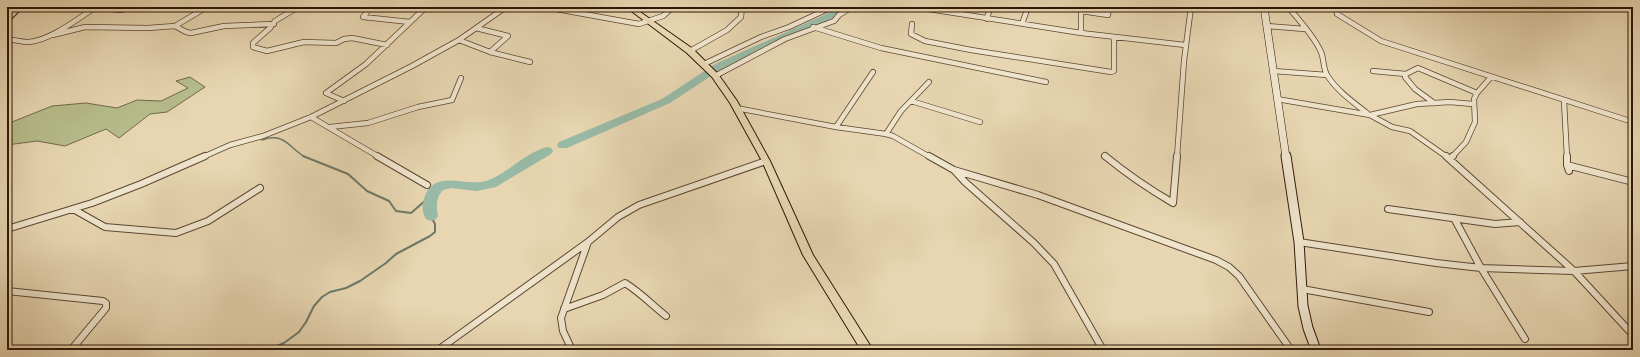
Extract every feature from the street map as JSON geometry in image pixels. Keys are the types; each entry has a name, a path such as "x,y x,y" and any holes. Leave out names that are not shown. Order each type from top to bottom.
{"main road":[{"path":"7,20 20,7"},
{"path":"629,7 690,51 714,75 736,108 766,161 808,254 867,350"}],"street":[{"path":"53,35 96,7 120,10 133,7"},
{"path":"7,40 35,42 53,35 85,27 148,28 176,26 207,7"},
{"path":"298,7 280,17 253,42 253,47 260,50 267,50 304,42 336,43 344,39 352,38 387,45"},
{"path":"371,7 363,17 410,22"},
{"path":"344,101 326,93 366,64 426,7"},
{"path":"7,229 73,210 141,184 230,145 264,136 312,117 459,40 506,7"},
{"path":"545,7 640,24 663,16 673,7"},
{"path":"690,51 727,30 741,17 742,7"},
{"path":"704,64 761,37 790,27 832,7"},
{"path":"714,75 785,39 813,27 834,21 839,15 852,7"},
{"path":"916,7 1081,33 1185,45"},
{"path":"987,19 990,7"},
{"path":"1022,24 1028,7"},
{"path":"1081,33 1081,9 1108,15 1109,7"},
{"path":"1105,156 1125,172 1137,179 1141,184 1174,203 1178,124 1185,45 1191,7"},
{"path":"1264,7 1299,242 1303,306 1308,328 1316,350"},
{"path":"1288,7 1321,52 1323,65 1327,75 1346,97 1369,114 1392,127 1410,131 1450,159 1574,271 1633,335"},
{"path":"1336,7 1337,14 1376,39 1491,78 1633,122"},
{"path":"176,26 187,33 202,31 206,32 217,27 224,26 274,24"},
{"path":"912,24 911,34 925,41 971,50 1111,72 1114,71 1114,37"},
{"path":"1266,26 1305,29"},
{"path":"813,27 881,48 1046,82"},
{"path":"476,28 508,36 490,52"},
{"path":"459,40 490,52 530,62"},
{"path":"1373,71 1406,74 1418,68 1477,92"},
{"path":"1273,71 1327,75"},
{"path":"836,127 873,72"},
{"path":"1406,74 1405,77 1415,89 1434,103"},
{"path":"330,127 368,123 418,106 452,100 461,78"},
{"path":"1450,159 1466,142 1475,122 1473,104 1477,92 1491,78"},
{"path":"886,134 901,111 929,82"},
{"path":"1277,99 1369,114 1417,104 1473,104"},
{"path":"911,101 980,122"},
{"path":"1564,101 1568,168 1633,182"},
{"path":"736,108 893,136 954,170 1038,195 1216,260 1229,267 1238,276 1290,350"},
{"path":"312,117 428,185"},
{"path":"438,350 588,242 618,217 639,205 766,161"},
{"path":"954,170 965,182 1034,243 1054,264 1103,350"},
{"path":"73,210 105,227 170,233 180,232 199,222 208,221 260,188"},
{"path":"1388,209 1499,224 1520,222"},
{"path":"1454,218 1481,268 1525,339"},
{"path":"7,234 16,227"},
{"path":"572,350 561,327 561,318 588,242"},
{"path":"1299,242 1436,263 1481,268 1574,271 1633,266"},
{"path":"564,309 603,295 625,283 640,292 653,306 666,316"},
{"path":"1302,288 1429,312"},
{"path":"7,291 88,300 103,302 106,304 106,308 71,350"}],"green space":[{"path":"190,77 205,87 167,112 150,114 119,138 106,129 65,146 37,141 7,145 7,124 52,106 86,103 117,108 137,100 161,101 188,88 176,81"}],"waterway":[{"path":"563,145 666,101 719,66 836,13 844,7"},
{"path":"262,140 270,138 281,139 304,157"},
{"path":"431,216 431,198 435,190 439,187 447,184 473,187 485,186 497,181 526,162 547,151"},
{"path":"304,157 348,174 367,191 389,201 396,211 411,213 434,193"},
{"path":"267,350 284,343 299,332 314,306 322,297 330,292 346,288 360,281 386,263 396,254 435,232 435,224 431,216"}]}
